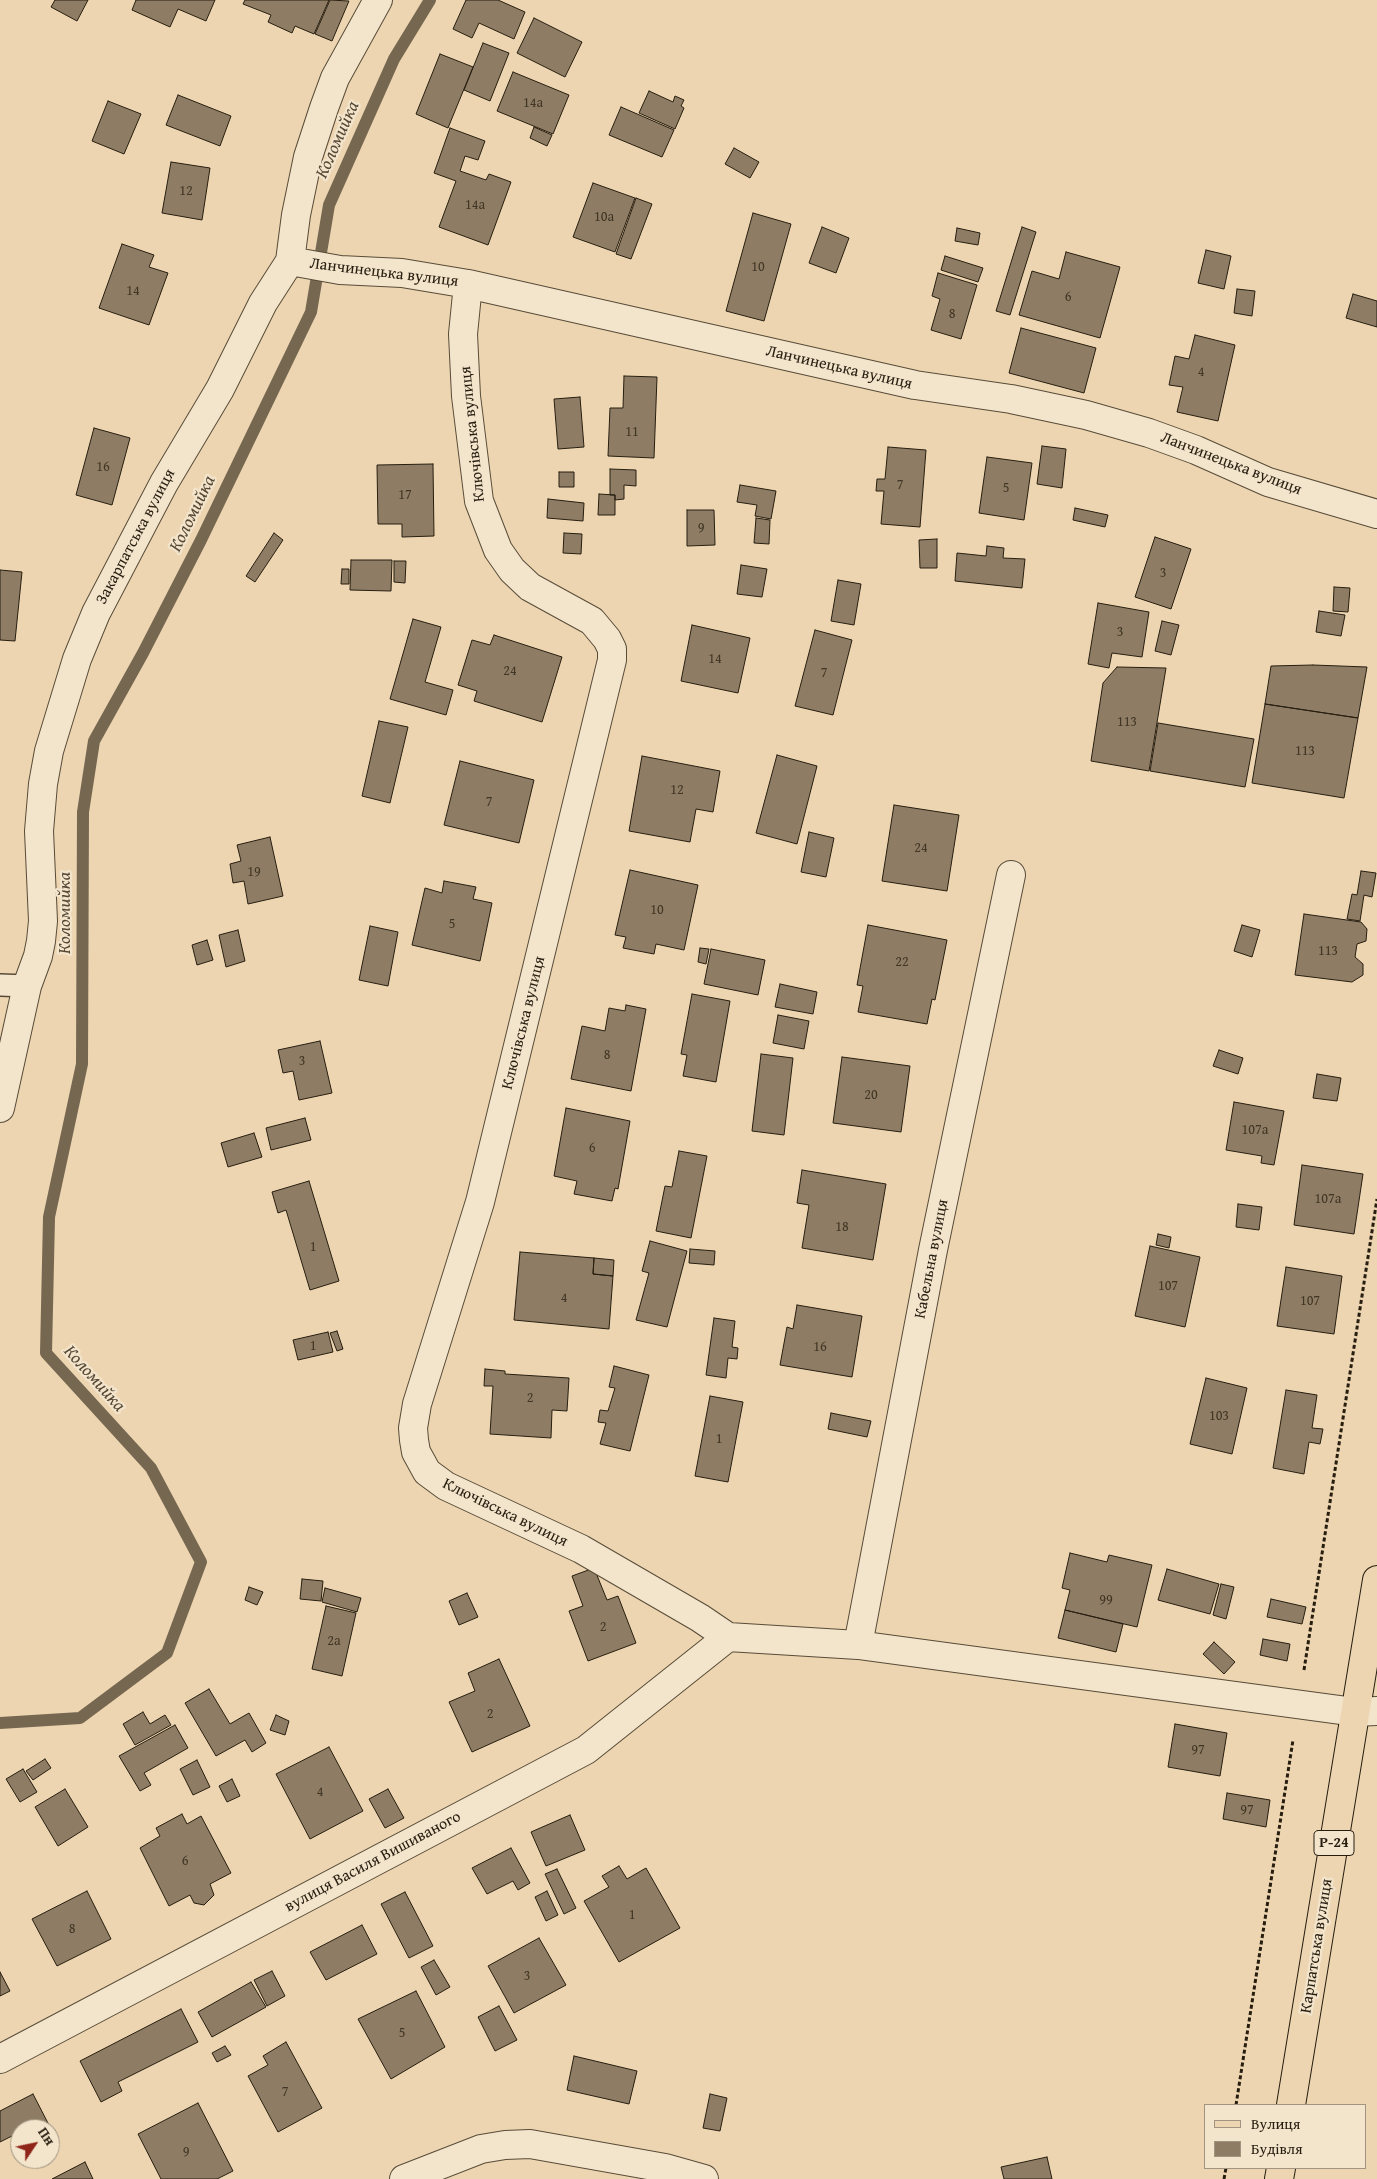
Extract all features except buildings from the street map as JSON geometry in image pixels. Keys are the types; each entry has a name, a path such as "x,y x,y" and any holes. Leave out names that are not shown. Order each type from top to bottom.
{"main road":[{"name":"Карпатська вулиця","path":"1291,2104 1366,1712 1377,1580"}],"street":[{"name":"Закарпатська вулиця","path":"0,1108 27,986 38,956 43,922 39,831 43,784 49,751 77,659 96,613 164,483 220,389 263,303 297,262 296,215 308,157 336,78 378,0"},
{"name":"Ланчинецька вулиця","path":"297,262 340,270 402,273 468,284 915,385 1011,399 1086,415 1150,433 1196,450 1268,482 1377,514"},
{"name":"Ключівська вулиця","path":"468,284 463,334 466,396 479,502 498,550 512,570 530,587 592,622 608,639 612,649 612,660 480,1202 417,1404 413,1428 414,1440 421,1462 428,1472 446,1486 581,1549 700,1618 728,1637"},
{"name":"Кабельна вулиця","path":"858,1645 935,1240 1011,875"},
{"path":"728,1637 858,1645 1366,1712"},
{"name":"вулиця Василя Вишиваного","path":"0,2059 586,1750 728,1637"},
{"path":"404,2179 481,2149 521,2144 554,2147 669,2175 704,2179"}],"lane":[{"path":"0,985 27,986"}],"path":[{"path":"1236,2104 1377,1199"}],"waterway":[{"name":"Коломийка","path":"0,1723 80,1718 167,1653 201,1562 151,1468 46,1353 49,1217 82,1064 83,812 94,741 143,653 201,540 311,312 329,205 394,59 430,0"}]}
